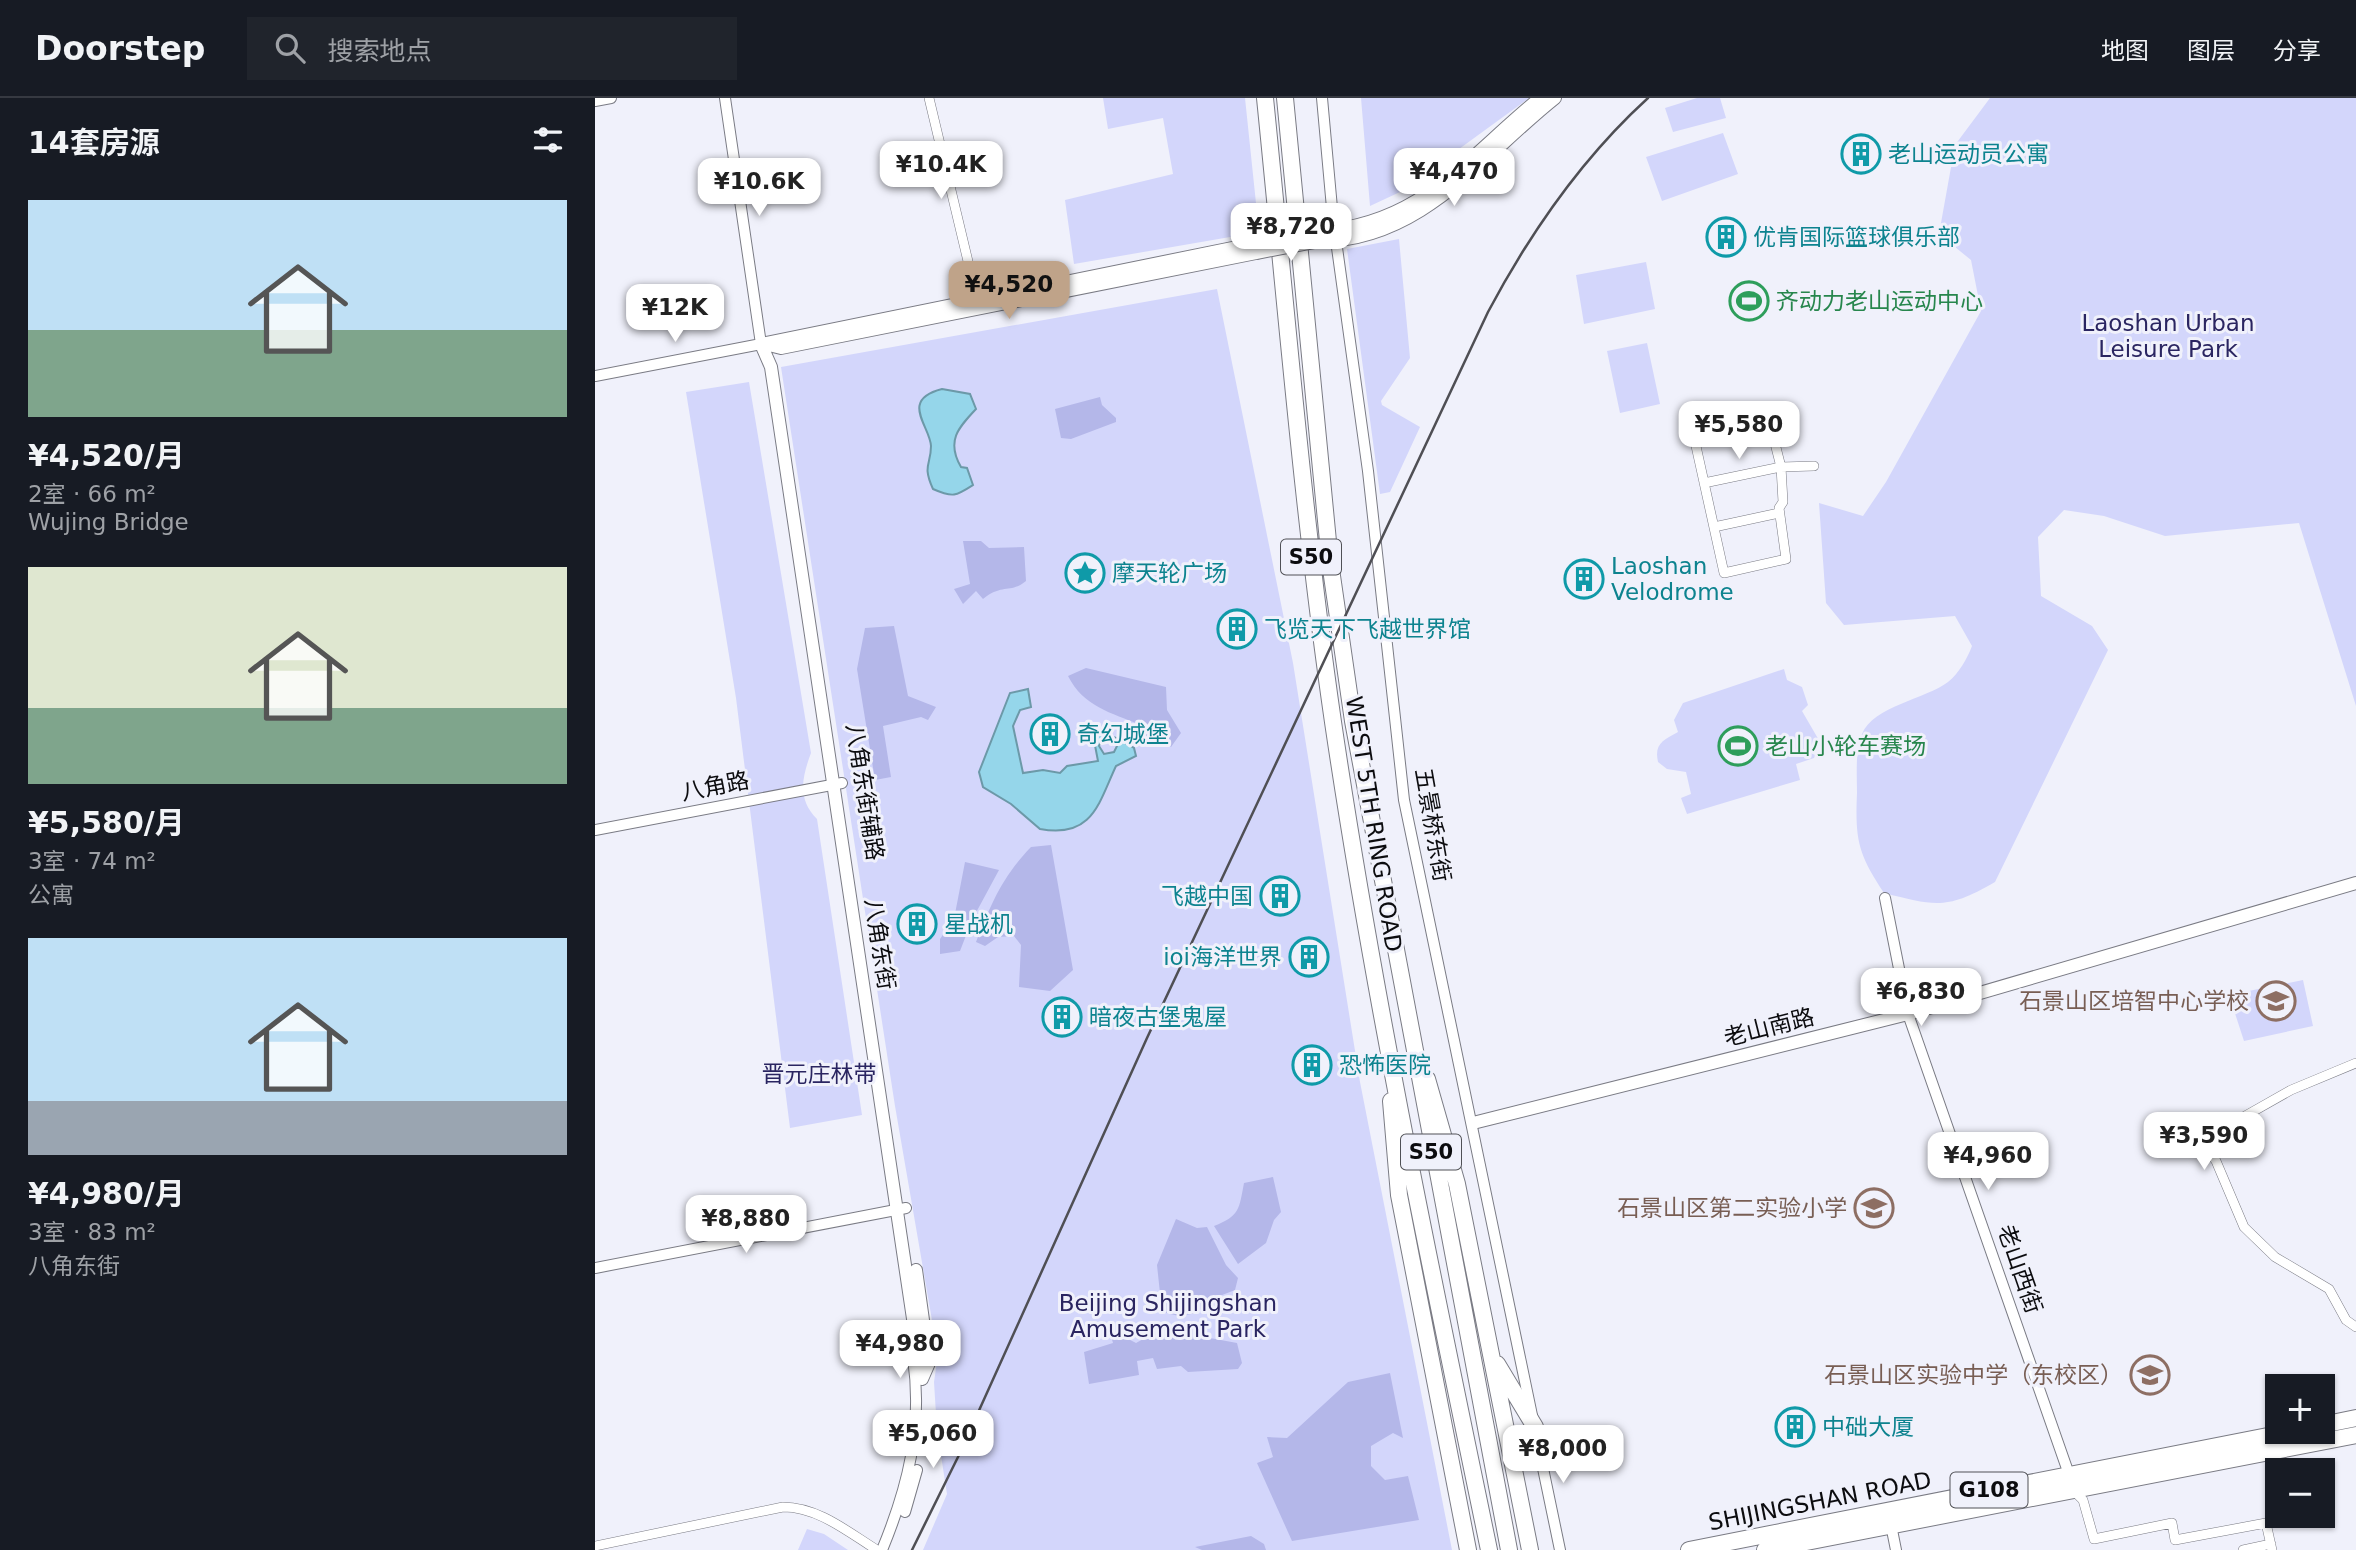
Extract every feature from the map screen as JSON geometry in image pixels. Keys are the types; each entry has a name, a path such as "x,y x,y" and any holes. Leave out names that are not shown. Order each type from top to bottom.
{"highway":[{"name":"WEST 5TH RING ROAD","path":"1265,98 1312,566 1334,725 1382,1012 1489,1550"},
{"name":"WEST 5TH RING ROAD","path":"1285,98 1330,562 1353,721 1464,1325 1509,1550"},
{"path":"1399,979 1457,1184 1530,1550"},
{"path":"1382,1012 1399,1195 1468,1550"},
{"path":"1490,1353 1535,1427"},
{"path":"2335,1423 2356,1419"},
{"name":"SHIJINGSHAN ROAD","path":"1689,1550 2071,1482 2356,1435"},
{"name":"SHIJINGSHAN ROAD","path":"1765,1550 1891,1525 2265,1437"}],"main road":[{"path":"1336,235 1407,209 1436,189 1540,98"},
{"path":"761,344 977,299 1319,236 1385,229 1433,203 1555,98"},
{"path":"761,344 781,348 1256,248"},
{"name":"八角东街","path":"761,344 771,368 922,1379"},
{"name":"八角东街","path":"761,344 834,785"},
{"name":"老山南路","path":"1473,1123 1908,1014 2356,883"}],"street":[{"path":"595,101 611,98"},
{"name":"八角东街","path":"725,98 761,344"},
{"path":"929,98 977,299"},
{"name":"五景桥东街","path":"1322,98 1336,235 1369,471 1404,800 1560,1550"},
{"path":"595,376 761,344"},
{"path":"1770,424 1781,467 1783,502 1779,513 1786,559 1724,573 1694,437 1770,424"},
{"path":"1704,483 1781,467 1814,466"},
{"path":"1714,527 1779,513"},
{"name":"八角路","path":"595,830 834,785"},
{"name":"老山西街","path":"1885,898 1908,1014 2071,1482"},
{"path":"2356,1063 2291,1090 2201,1141 2216,1161 2244,1227 2275,1257 2329,1289 2346,1320 2356,1327"},
{"path":"595,1268 898,1209"},
{"name":"八角东街","path":"882,1550 907,1484 913,1458 917,1406 898,1209"},
{"name":"八角东街","path":"890,1550 912,1496 919,1459 922,1379"},
{"path":"2071,1482 2083,1500 2094,1539 2172,1523 2175,1540 2266,1523 2272,1547 2243,1550"},
{"path":"595,1546 783,1507 799,1507 827,1519 877,1550"},
{"path":"1891,1525 1896,1550"}],"green space":[{"path":"1103,98 1245,98 1259,232 1074,264 1065,200 1173,174 1163,118 1108,129"},
{"path":"1361,98 1529,98 1400,192 1370,206"},
{"path":"1697,98 1720,98 1726,118 1673,132 1665,108"},
{"name":"Laoshan Urban Leisure Park","path":"1990,98 2356,98 2356,706 2299,523 2165,536 2104,516 2064,510 2038,537 2041,596 2092,626 2108,650 1995,882 1965,897 1929,903 1884,893 1869,868 1858,835 1858,748 1868,724 1888,710 1948,682 1962,666 1972,646 1955,616 1844,625 1826,603 1819,503 1863,516 1886,482 1981,311 1971,260 1939,234 1955,145"},
{"path":"1723,133 1738,174 1662,201 1646,157"},
{"path":"1399,239 1410,358 1381,401 1382,405 1420,427 1390,492 1380,494 1347,249"},
{"path":"1646,262 1655,309 1584,324 1576,275"},
{"name":"Beijing Shijingshan Amusement Park","path":"1217,289 1293,663 1360,1082 1452,1550 923,1550 947,1494 937,1430 934,1382 938,1355 895,1106 781,367"},
{"path":"1647,343 1660,404 1620,413 1607,351"},
{"name":"晋元庄林带","path":"749,382 811,753 805,771 804,796 806,804 817,819 862,1115 790,1128 736,698 686,392"},
{"name":"老山小轮车赛场","path":"1784,669 1787,680 1802,687 1808,705 1802,711 1820,742 1814,758 1796,764 1800,780 1687,814 1681,798 1691,794 1686,772 1667,769 1658,762 1657,756 1661,743 1678,732 1674,720 1683,703"},
{"path":"2303,980 2313,1026 2244,1041 2229,995"},
{"path":"807,1529 824,1534 848,1550 798,1550"}],"shaded area":[{"path":"942,389 970,394 976,409 959,429 954,442 957,458 961,467 967,468 973,485 954,494 933,489 928,470 931,446 919,407 929,394"},
{"path":"1100,397 1102,405 1116,418 1116,422 1071,439 1061,438 1055,409"},
{"path":"963,541 981,541 989,548 1024,547 1026,581 1015,587 996,591 983,599 976,591 963,604 954,589 970,584"},
{"path":"894,626 908,696 936,707 928,720 921,717 883,726 891,777 875,780 857,669 865,628"},
{"path":"1086,668 1166,687 1167,710 1181,733 1171,747 1158,739 1148,742 1141,725 1099,707 1082,695 1068,676"},
{"path":"1028,689 1031,707 1020,710 1013,726 1023,773 1043,770 1060,773 1067,766 1098,761 1093,735 1104,733 1099,746 1104,754 1114,752 1118,744 1116,738 1134,748 1136,756 1116,766 1091,815 1072,828 1058,831 1040,829 1011,804 983,787 979,772 1010,693"},
{"path":"1051,845 1073,970 1050,991 1019,987 1021,945 1014,936 998,937 985,946 976,942 992,903 1012,869 1031,847"},
{"path":"965,862 999,870 972,920 960,951 940,954 940,939 954,919"},
{"path":"1273,1177 1281,1212 1274,1220 1266,1243 1238,1264 1214,1226 1234,1215 1244,1183"},
{"path":"1176,1219 1197,1228 1207,1227 1226,1265 1238,1278 1235,1290 1212,1299 1197,1313 1179,1316 1162,1312 1157,1265"},
{"path":"1198,1326 1210,1338 1237,1343 1242,1363 1238,1369 1188,1372 1181,1366 1157,1369 1153,1358 1137,1361 1139,1375 1089,1384 1084,1352 1113,1343 1109,1329 1136,1343 1163,1328"},
{"path":"1390,1373 1403,1438 1393,1433 1371,1446 1371,1466 1385,1480 1408,1476 1419,1520 1292,1541 1257,1463 1273,1457 1267,1437 1287,1438 1348,1382"},
{"path":"1251,1536 1264,1544 1266,1550 1202,1550 1195,1547"}],"railway":[{"path":"912,1550 958,1457 1147,1038 1488,312 1521,254 1579,171 1648,98"}],"place":[{"name":"老山运动员公寓","path":"1861,154"},
{"name":"优肯国际篮球俱乐部","path":"1726,237"},
{"name":"齐动力老山运动中心","path":"1749,301"},
{"name":"摩天轮广场","path":"1085,573"},
{"name":"Laoshan Velodrome","path":"1584,579"},
{"name":"飞览天下飞越世界馆","path":"1237,629"},
{"name":"奇幻城堡","path":"1050,734"},
{"name":"老山小轮车赛场","path":"1738,746"},
{"name":"飞越中国","path":"1280,896"},
{"name":"星战机","path":"917,924"},
{"name":"ioi海洋世界","path":"1309,957"},
{"name":"石景山区培智中心学校","path":"2276,1001"},
{"name":"暗夜古堡鬼屋","path":"1062,1017"},
{"name":"恐怖医院","path":"1312,1065"},
{"name":"石景山区第二实验小学","path":"1874,1208"},
{"name":"石景山区实验中学（东校区）","path":"2150,1375"},
{"name":"中础大厦","path":"1795,1427"}]}
